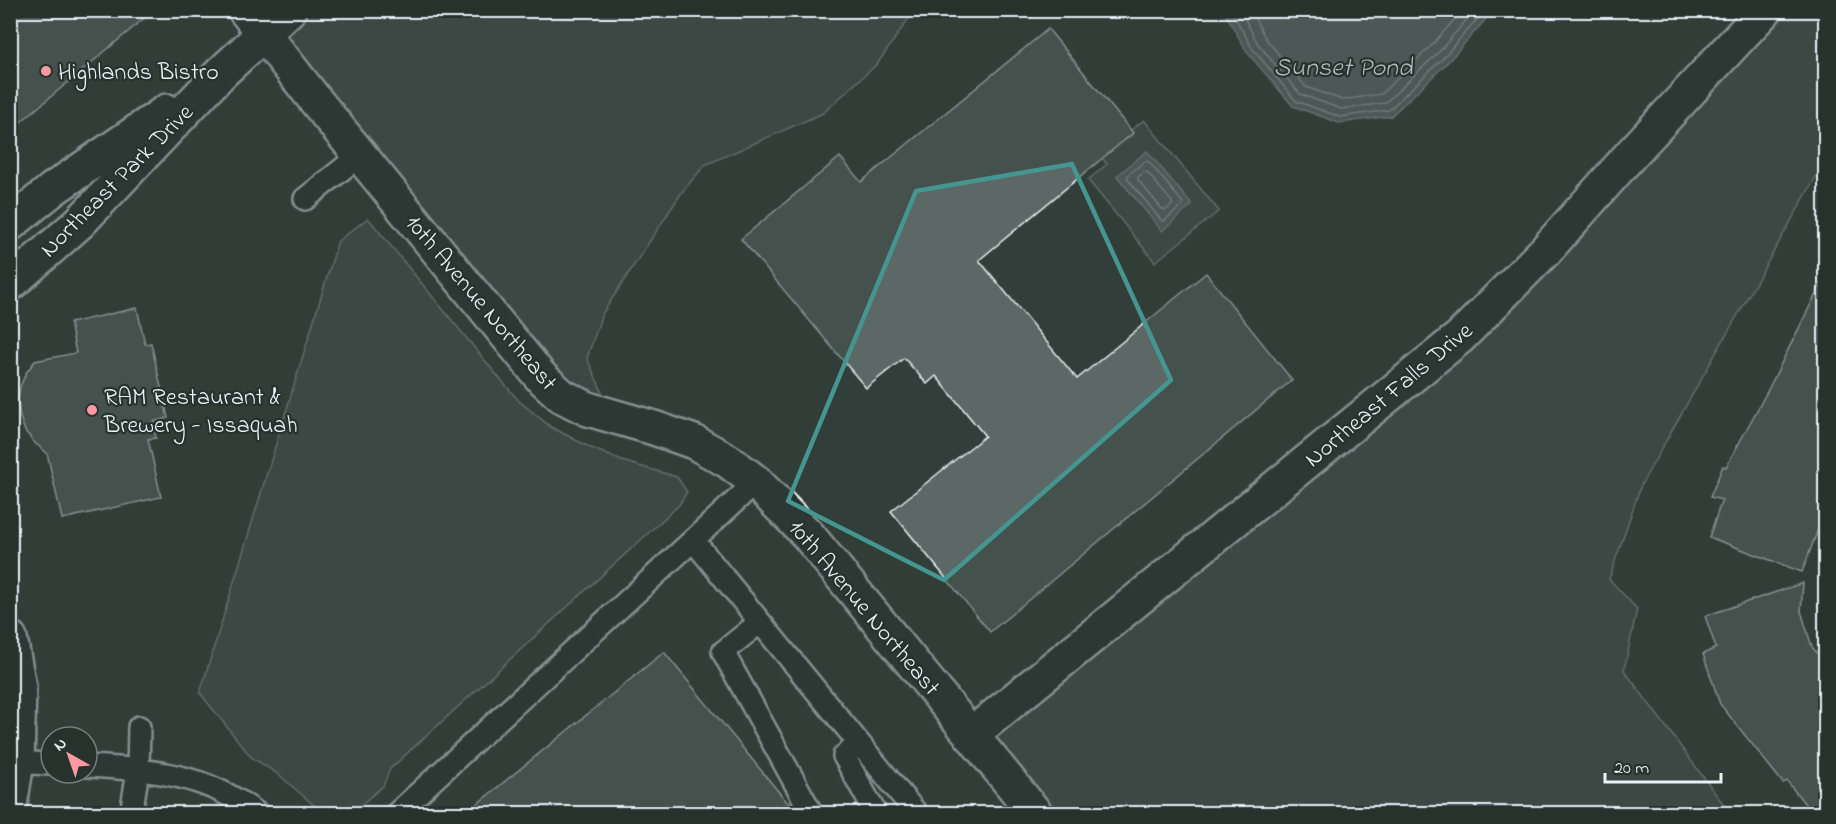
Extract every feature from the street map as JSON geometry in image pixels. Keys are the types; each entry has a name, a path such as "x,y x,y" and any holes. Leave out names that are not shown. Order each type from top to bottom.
{"street":[{"name":"Northeast Park Drive","path":"10,284 80,222 220,74 255,21 289,10"},
{"name":"Northeast Falls Drive","path":"971,735 1460,337 1546,250 1634,151 1766,10"},
{"name":"10th Avenue Northeast","path":"255,21 360,155 541,376 561,396 588,409 694,442 728,461 756,482 808,535 1036,813"},
{"name":"Northeast Park Drive","path":"10,224 53,189 220,74"},
{"path":"10,638 19,687 10,805"}],"lane":[{"path":"305,199 360,155"},
{"path":"396,813 756,482"},
{"path":"693,540 917,813"},
{"path":"760,622 723,652 811,812"},
{"path":"131,813 138,770 139,727"},
{"path":"859,743 844,756 876,813"},
{"path":"14,762 39,763"},
{"path":"99,767 138,770 186,778 216,787 258,813"}],"highlighted area":[{"path":"1072,164 1171,380 944,580 788,501 916,191"}],"shaded area":[{"path":"289,10 914,11 878,63 823,113 705,165 682,192 602,314 587,358 614,418 588,409 264,32"},
{"path":"1765,11 1825,11 1825,161 1641,485 1609,579 1637,609 1624,670 1730,813 1036,813 971,735 1460,337"},
{"path":"1144,120 1219,211 1155,262 1088,180 1107,164 1102,158 1133,134 1131,130"},
{"path":"368,218 519,401 551,427 589,447 622,461 677,477 687,492 679,505 390,769 383,786 351,813 323,813 278,774 251,757 200,693 338,241"}],"water":[{"name":"Sunset Pond","path":"1224,11 1493,11 1448,62 1391,116 1339,123 1293,106 1247,52"},
{"path":"1147,151 1192,205 1162,231 1117,176"}],"building":[{"name":"Highlands Bistro","path":"10,10 154,10 10,131"},
{"path":"1048,29 1133,133 979,260 1077,379 1206,273 1292,380 990,632 891,511 985,436 936,376 927,384 904,358 866,388 741,239 840,157 861,182"},
{"path":"1826,274 1826,508 1802,572 1709,537 1722,500 1710,497 1723,466 1726,467 1769,388"},
{"name":"RAM Restaurant & Brewery - Issaquah","path":"137,308 145,344 151,343 168,418 152,422 156,438 148,439 161,497 62,519 47,453 25,431 20,417 18,402 20,387 35,361 76,353 70,323"},
{"path":"1803,583 1801,611 1812,647 1826,664 1826,813 1812,813 1787,781 1783,783 1720,704 1703,654 1716,648 1705,616"},
{"path":"664,652 796,813 466,813"}],"place":[{"name":"Highlands Bistro","path":"46,71"},
{"name":"RAM Restaurant & Brewery - Issaquah","path":"92,410"}]}
